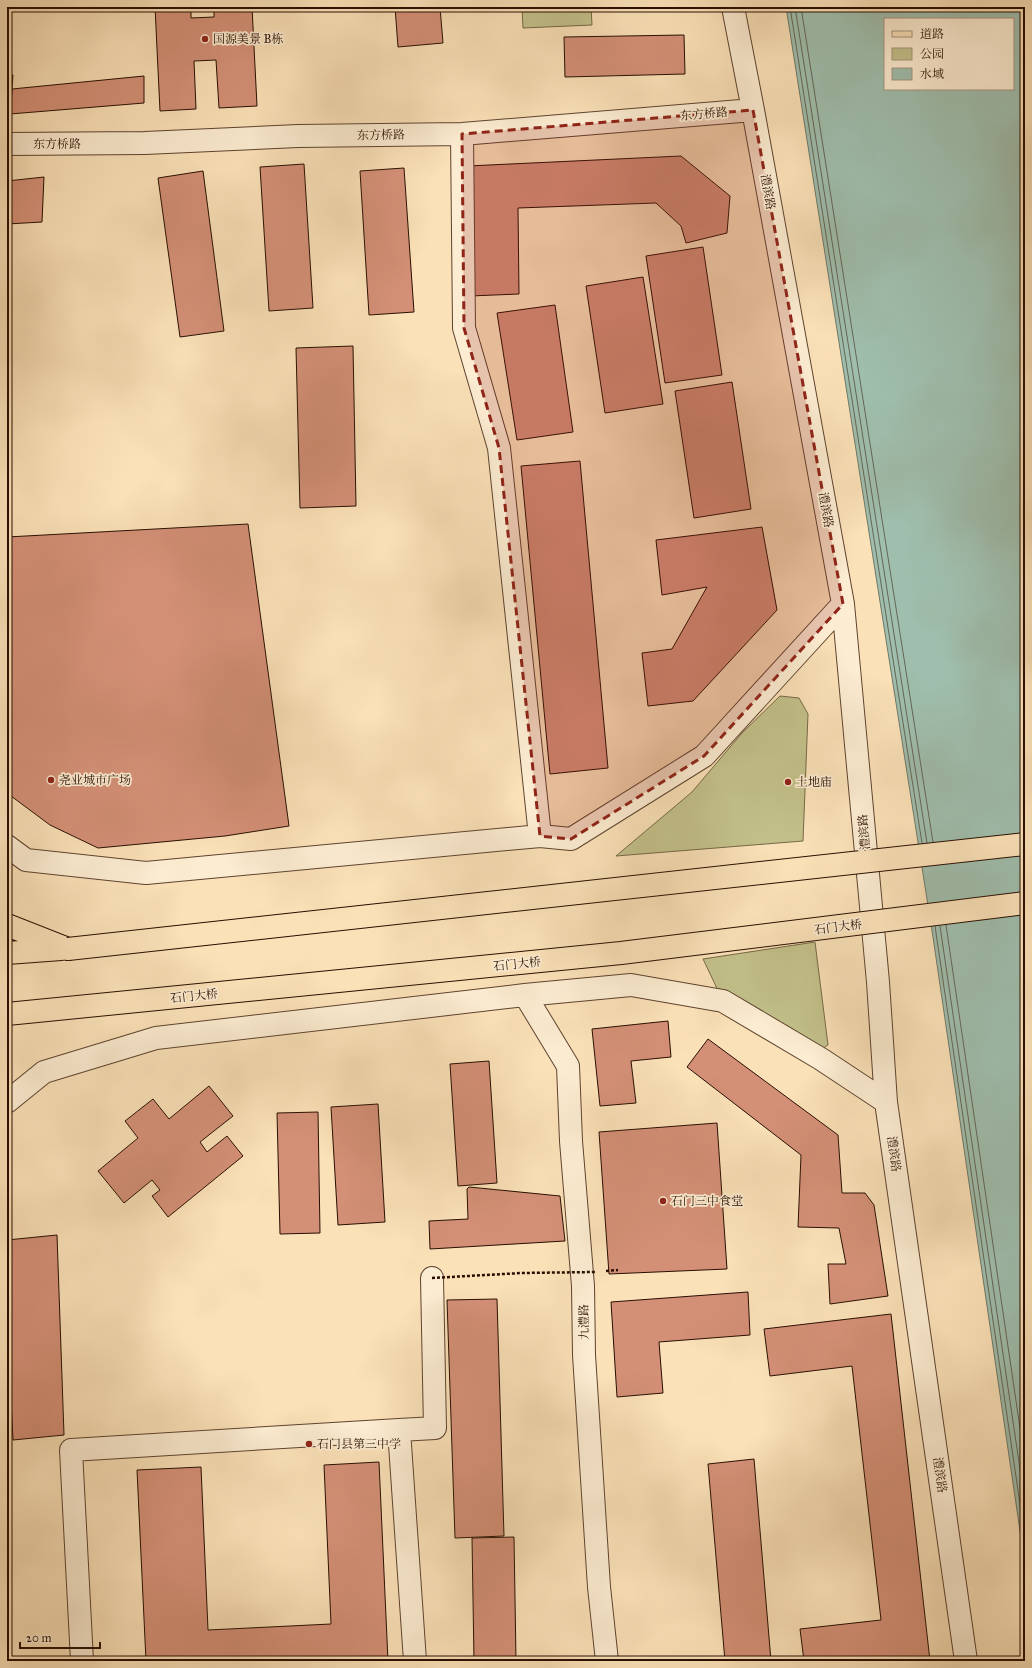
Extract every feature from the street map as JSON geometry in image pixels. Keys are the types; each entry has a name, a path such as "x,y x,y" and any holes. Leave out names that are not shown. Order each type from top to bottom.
{"main road":[{"path":"7,954 1025,844"},
{"name":"石门大桥","path":"7,1014 621,953 1025,904"},
{"path":"7,925 68,948"}],"street":[{"name":"澧滨路","path":"733,7 842,604 878,982 886,1102 966,1661"},
{"name":"东方桥路","path":"7,144 145,143 298,136 462,134 753,110"},
{"path":"462,134 464,328 499,448 540,836"},
{"path":"7,846 26,860 146,872 540,836 572,839 704,756 842,604"},
{"path":"7,1102 44,1072 156,1038 525,995 631,985 723,1001 820,1059 886,1102"},
{"name":"九澧路","path":"525,995 568,1066 571,1141 583,1286 584,1354 599,1587 607,1661"},
{"path":"82,1661 71,1450 435,1428 432,1278"},
{"path":"400,1430 415,1661"}],"path":[{"path":"432,1278 522,1273 596,1272"}],"highlighted area":[{"path":"753,110 843,604 704,756 571,839 540,836 499,448 464,328 462,134"}],"green space":[{"path":"522,7 591,7 592,25 523,28"},
{"path":"780,696 799,698 808,714 803,841 616,856 692,792 742,733"},
{"path":"815,942 828,1045 819,1051 723,1001 703,959"}],"water":[{"path":"786,7 1025,7 1025,1565 933,937"}],"building":[{"name":"国源美景 B栋","path":"155,7 191,7 191,18 214,17 214,7 252,7 257,106 219,108 216,60 194,61 196,109 160,111"},
{"path":"395,7 440,7 443,43 398,47"},
{"path":"684,35 685,74 565,77 564,37"},
{"path":"13,75 10,114 7,114 7,76"},
{"path":"144,76 144,103 10,114 12,89"},
{"path":"681,156 730,196 727,233 686,243 681,226 656,203 518,208 519,294 470,296 468,166"},
{"path":"304,164 313,308 269,311 260,167"},
{"path":"404,168 414,312 369,315 360,171"},
{"path":"203,171 224,331 180,337 158,178"},
{"path":"44,177 42,222 7,224 7,181"},
{"path":"703,247 722,375 665,383 646,256"},
{"path":"643,277 663,404 605,413 586,286"},
{"path":"555,305 573,432 517,440 497,313"},
{"path":"353,346 356,506 300,508 296,348"},
{"path":"732,382 751,509 694,518 675,391"},
{"path":"580,461 608,768 550,774 521,466"},
{"path":"248,524 289,826 225,836 98,848 50,825 7,793 7,537"},
{"path":"762,527 777,610 693,701 648,706 642,653 672,649 707,587 662,595 656,540"},
{"path":"668,1021 671,1057 631,1061 636,1103 600,1106 592,1029"},
{"path":"708,1039 838,1135 842,1193 865,1193 874,1205 888,1296 830,1304 828,1264 846,1264 839,1228 798,1227 801,1155 687,1067"},
{"path":"489,1061 497,1183 458,1186 450,1064"},
{"path":"209,1086 233,1116 200,1142 207,1152 227,1136 243,1156 168,1217 152,1196 160,1190 152,1180 124,1203 98,1171 138,1138 125,1121 153,1099 169,1119"},
{"path":"378,1104 385,1222 338,1225 331,1107"},
{"path":"318,1112 320,1233 280,1234 277,1113"},
{"name":"石门三中食堂","path":"717,1123 727,1269 609,1274 599,1132"},
{"path":"469,1187 560,1196 565,1241 430,1249 429,1221 468,1219 467,1189"},
{"path":"57,1235 64,1435 13,1440 7,1323 7,1240"},
{"path":"748,1292 750,1335 659,1342 663,1393 617,1397 611,1302"},
{"path":"497,1299 504,1536 455,1538 447,1300"},
{"path":"891,1314 930,1661 804,1661 800,1629 881,1620 852,1366 770,1376 764,1329"},
{"path":"754,1459 771,1661 725,1661 708,1464"},
{"path":"379,1462 388,1661 146,1661 137,1470 201,1467 208,1630 331,1624 324,1465"},
{"path":"514,1537 516,1661 474,1661 472,1538"}],"place":[{"name":"国源美景 B栋","path":"205,39"},
{"name":"尧业城市广场","path":"51,780"},
{"name":"土地庙","path":"788,782"},
{"name":"石门三中食堂","path":"663,1201"},
{"name":"石门县第三中学","path":"309,1444"}]}
